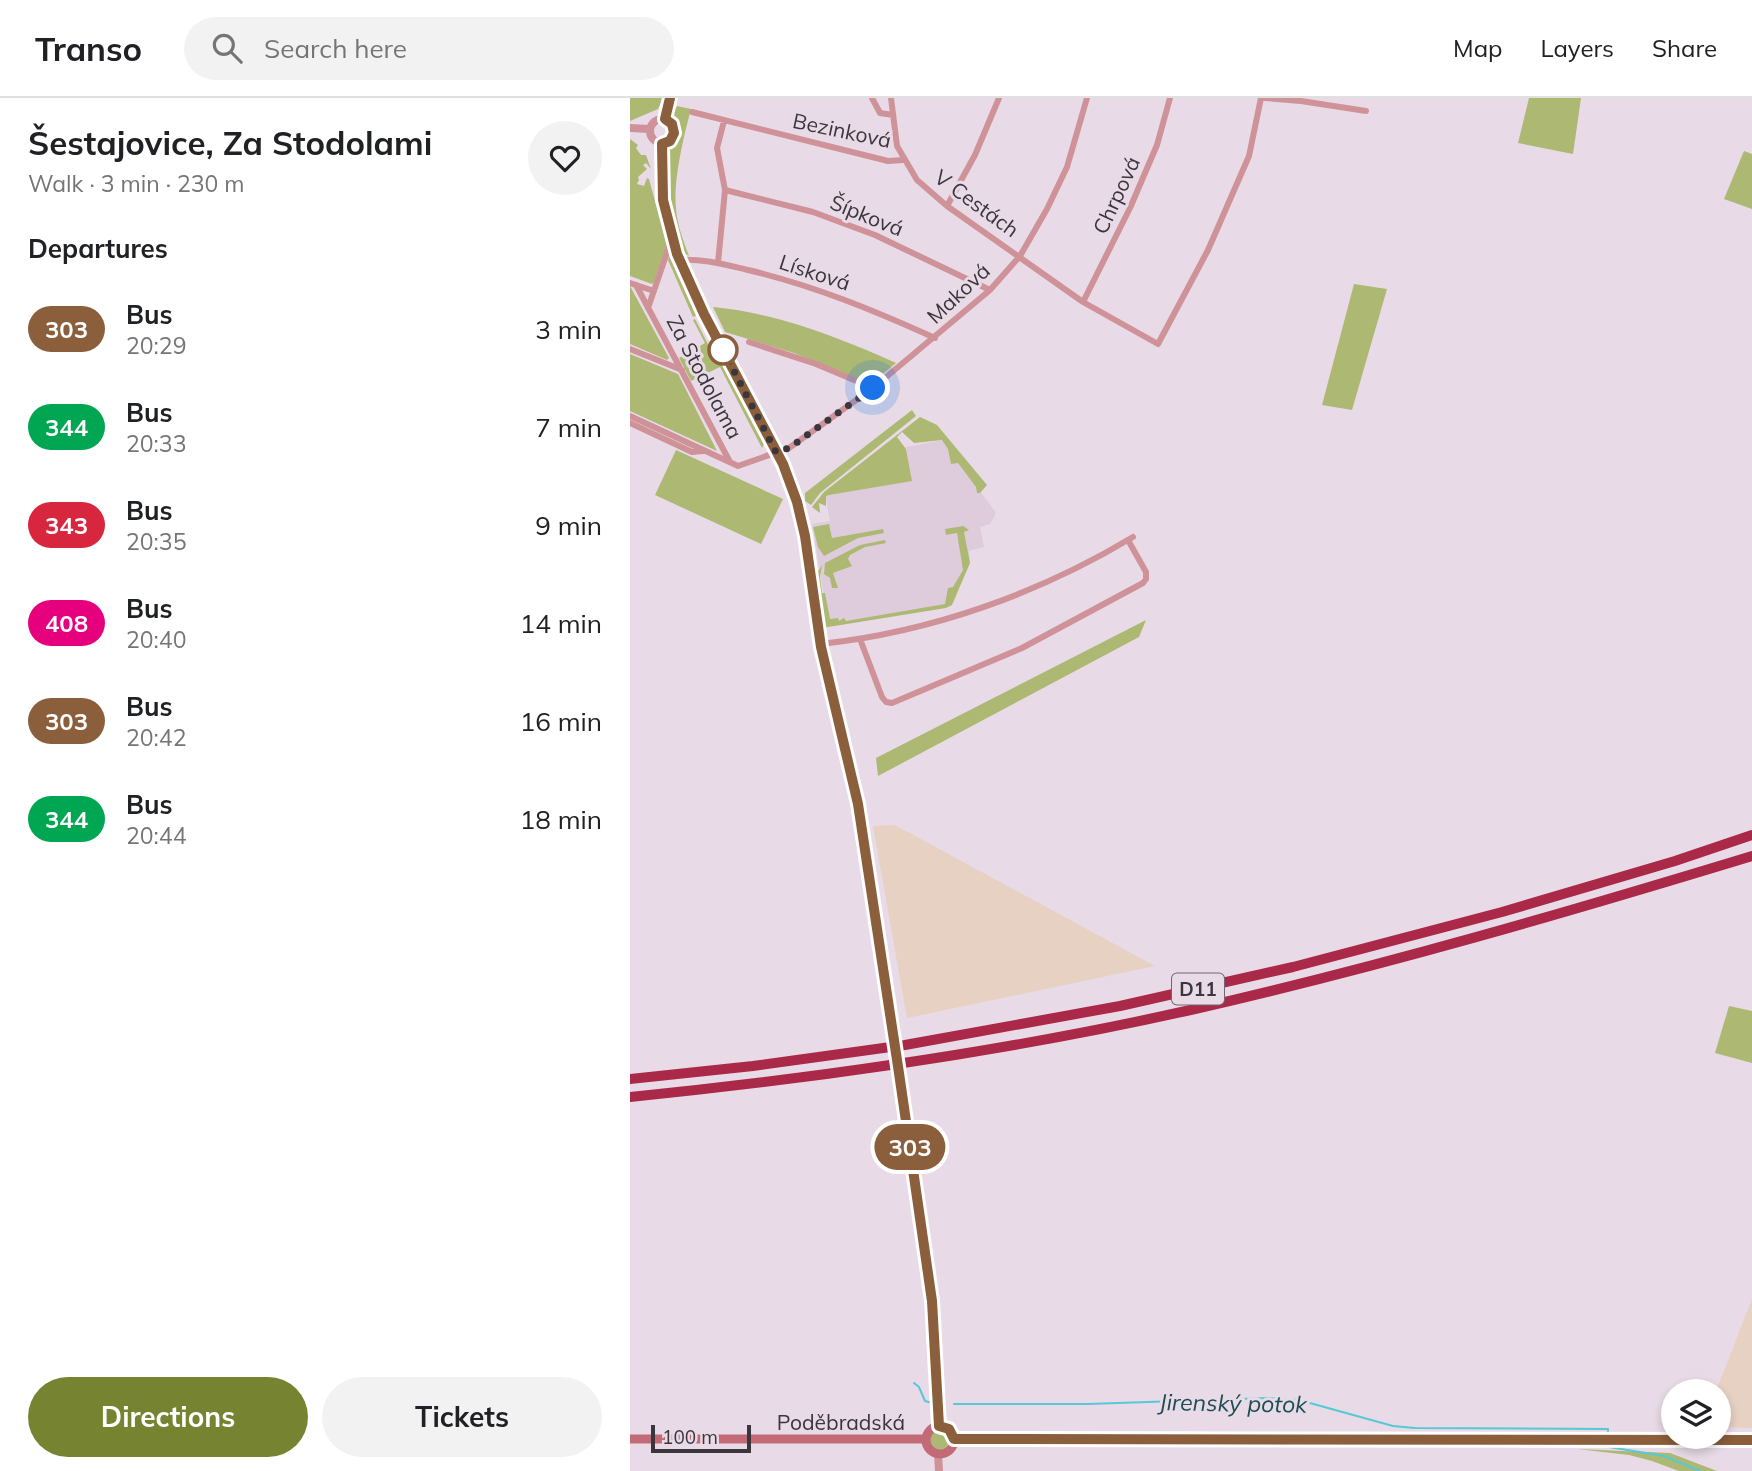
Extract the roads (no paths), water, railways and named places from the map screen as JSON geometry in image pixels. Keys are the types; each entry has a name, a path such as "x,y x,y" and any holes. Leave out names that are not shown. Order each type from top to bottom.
{"highway":[{"name":"D11","path":"630,1079 739,1068 905,1045 1132,1003 1293,967 1502,912 1675,861 1752,835"},
{"name":"D11","path":"630,1097 908,1062 1045,1039 1195,1009 1480,936 1752,856"}],"main road":[{"path":"939,1426 949,1429 954,1439 950,1450 939,1454"},
{"name":"Poděbradská","path":"939,1426 931,1429 926,1439 928,1447 939,1454"},
{"name":"Poděbradská","path":"630,1439 926,1439"},
{"path":"954,1439 1752,1440"}],"street":[{"path":"665,119 670,98"},
{"path":"872,98 880,113 893,115"},
{"name":"V Cestách","path":"891,98 897,146 917,180 947,206 1083,302 1158,344 1208,250 1249,156 1263,98"},
{"path":"947,206 975,155 999,98"},
{"name":"Maková","path":"730,463 742,466 789,448 873,388 990,290 1020,256 1048,209 1066,167 1087,98"},
{"name":"Chrpová","path":"1083,302 1130,208 1157,145 1170,98"},
{"path":"1263,98 1301,99 1366,111"},
{"name":"Bezinková","path":"692,112 888,161 903,160"},
{"path":"665,119 672,124 674,133 670,141 662,144 652,139 649,129 655,121 665,119"},
{"path":"718,263 725,190 717,148 724,121"},
{"path":"630,128 649,129"},
{"path":"662,144 662,191 672,238 680,260 701,308 776,452 797,502 811,567 821,644 858,804 893,1036"},
{"name":"Šípková","path":"725,190 813,212 875,234 990,290"},
{"name":"Za Stodolama","path":"648,307 672,238"},
{"name":"Lísková","path":"680,260 718,263 798,282 935,338"},
{"name":"Za Stodolama","path":"633,284 654,291"},
{"name":"Za Stodolama","path":"633,284 648,307 730,463"},
{"path":"749,342 816,364 873,388"},
{"path":"630,349 682,370"},
{"path":"630,416 730,463"},
{"path":"630,423 692,452 705,452"},
{"path":"821,644 860,639 964,614 1065,575 1131,539 1146,572 1143,583 1022,648 892,703 886,702 882,697 860,639"},
{"path":"899,1073 932,1301 939,1426"},
{"path":"939,1454 939,1471"}],"waterway":[{"name":"Jirenský potok","path":"914,1383 919,1387 925,1401 932,1403"},
{"name":"Jirenský potok","path":"954,1404 1088,1404 1268,1398 1299,1400 1393,1426 1608,1429 1608,1436"},
{"name":"Jirenský potok","path":"1609,1445 1664,1456 1700,1471"}]}
